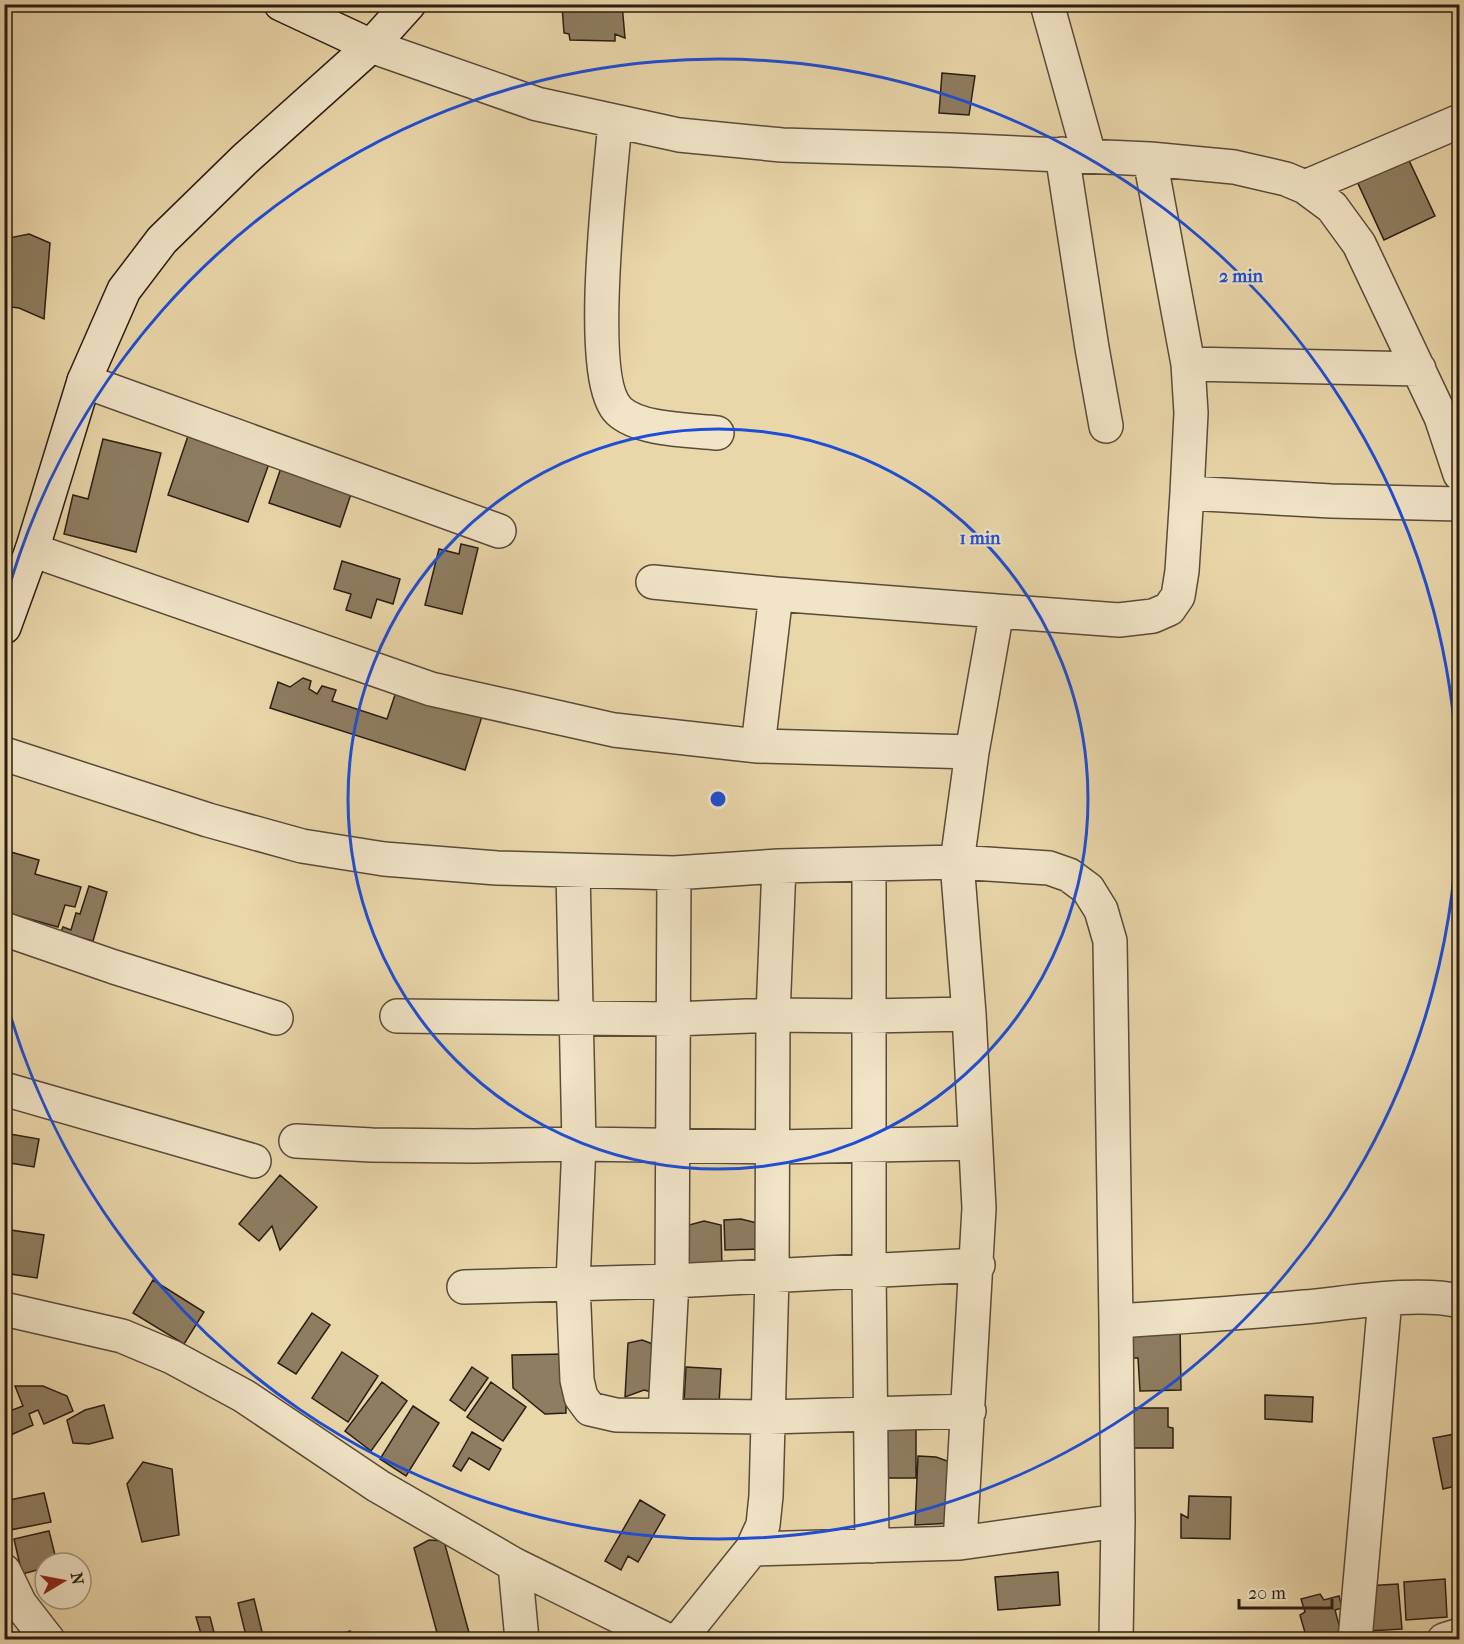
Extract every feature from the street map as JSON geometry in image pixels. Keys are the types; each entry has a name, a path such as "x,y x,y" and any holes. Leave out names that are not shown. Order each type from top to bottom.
{"street":[{"path":"281,4 370,46 537,104 679,135 782,145 1150,159 1234,167 1286,179 1305,187 1332,207 1359,244 1441,417 1460,474"},
{"path":"4,627 32,550 84,381 124,290 162,240 245,159 370,46 409,4"},
{"path":"1047,4 1076,155 1092,348 1106,426"},
{"path":"1305,187 1460,121"},
{"path":"615,122 604,254 602,348 608,392 619,411 634,421 717,433"},
{"path":"653,582 776,594 1119,620 1154,616 1169,609 1178,596 1182,571 1191,413 1188,364 1150,159"},
{"path":"1188,364 1419,369"},
{"path":"84,381 499,531"},
{"path":"1187,493 1331,501 1460,504"},
{"path":"32,550 431,689 614,730 758,746 972,752"},
{"path":"758,746 776,594"},
{"path":"960,1543 978,1265 979,1208 969,1014 957,861 972,752 997,611"},
{"path":"4,754 208,820 302,846 384,859 497,868 674,873 779,866 957,861 1049,868 1069,875 1088,889 1101,910 1110,941 1118,1521 1116,1640"},
{"path":"869,864 868,1144 872,1546"},
{"path":"679,1640 752,1549 763,1525 769,1417 774,1147 773,1015 779,866"},
{"path":"573,871 579,1144 573,1283 577,1380 581,1397 590,1409 601,1413 769,1417 870,1412 969,1411"},
{"path":"665,1415 672,1281 674,873"},
{"path":"4,929 114,967 276,1018"},
{"path":"397,1016 674,1018 969,1014"},
{"path":"4,1089 254,1161"},
{"path":"297,1141 372,1145 579,1144 774,1147 975,1143"},
{"path":"464,1287 672,1281 978,1265"},
{"path":"1116,1321 1266,1311 1384,1299 1444,1298 1460,1301"},
{"path":"1355,1640 1384,1299"},
{"path":"4,1309 122,1336 172,1357 244,1396 378,1486 515,1566 667,1640"},
{"path":"752,1549 960,1543 1118,1521"},
{"path":"515,1566 522,1640"},
{"path":"4,1571 20,1604 48,1640"},
{"path":"1444,1640 1460,1635"}],"building":[{"path":"622,4 625,38 615,34 615,41 570,40 569,34 564,33 562,6"},
{"path":"942,73 975,76 969,115 939,113"},
{"path":"1406,154 1435,216 1384,240 1355,177"},
{"path":"29,234 50,243 44,319 19,308 4,306 4,239"},
{"path":"189,433 270,461 248,522 168,495"},
{"path":"103,439 161,453 136,552 64,534 73,495 88,499"},
{"path":"284,459 355,482 340,527 269,503"},
{"path":"461,544 478,548 462,614 425,605 439,549 459,554"},
{"path":"342,561 400,579 393,604 377,599 371,618 346,610 351,594 334,589"},
{"path":"303,678 311,681 309,689 317,694 322,686 336,690 332,701 387,719 399,683 484,710 465,770 270,708 278,682 290,687"},
{"path":"4,850 39,860 35,874 81,887 75,907 65,905 58,927 4,912"},
{"path":"89,886 107,892 93,941 61,932 63,927 71,930 76,913 80,914"},
{"path":"4,1133 39,1139 34,1167 4,1162"},
{"path":"280,1175 317,1207 280,1250 272,1226 259,1241 239,1224"},
{"path":"741,1219 761,1224 762,1249 725,1250 724,1220"},
{"path":"704,1221 721,1225 722,1270 689,1270 689,1225"},
{"path":"4,1229 44,1235 37,1278 4,1273"},
{"path":"153,1280 204,1312 184,1344 133,1313"},
{"path":"312,1313 330,1325 296,1374 278,1363"},
{"path":"1180,1324 1181,1390 1140,1391 1138,1358 1132,1358 1131,1326"},
{"path":"642,1340 661,1347 659,1394 644,1390 625,1397 628,1343"},
{"path":"342,1352 378,1376 348,1422 312,1398"},
{"path":"565,1354 566,1413 545,1414 513,1388 512,1355"},
{"path":"472,1367 488,1378 465,1411 450,1400"},
{"path":"686,1367 721,1369 719,1404 684,1403"},
{"path":"382,1382 407,1401 371,1451 345,1431"},
{"path":"491,1382 526,1407 503,1441 467,1417"},
{"path":"15,1386 43,1386 67,1396 73,1411 44,1424 38,1410 29,1414 33,1425 4,1438 4,1413 23,1406"},
{"path":"1265,1395 1313,1397 1312,1422 1265,1419"},
{"path":"104,1405 113,1438 89,1444 73,1443 67,1420 85,1410"},
{"path":"413,1406 439,1423 406,1476 380,1459"},
{"path":"1125,1408 1168,1408 1168,1427 1173,1428 1173,1448 1126,1448"},
{"path":"883,1415 916,1415 916,1478 883,1478"},
{"path":"472,1432 501,1449 489,1470 469,1458 461,1471 453,1466"},
{"path":"1460,1433 1460,1485 1443,1489 1433,1438"},
{"path":"918,1456 936,1457 953,1463 952,1523 915,1525"},
{"path":"143,1462 172,1469 179,1535 142,1542 127,1484"},
{"path":"44,1493 51,1522 10,1530 4,1501"},
{"path":"1189,1496 1231,1497 1230,1539 1181,1538 1181,1514 1188,1518"},
{"path":"640,1500 665,1515 638,1562 628,1556 621,1570 605,1561"},
{"path":"49,1531 54,1551 33,1551 33,1571 22,1574 14,1539"},
{"path":"429,1540 444,1541 471,1640 439,1640 414,1548"},
{"path":"1058,1572 1060,1605 998,1610 995,1577"},
{"path":"1445,1579 1447,1617 1406,1620 1404,1582"},
{"path":"1398,1584 1402,1629 1368,1631 1365,1586"},
{"path":"1320,1594 1324,1600 1339,1596 1342,1608 1335,1610 1343,1640 1301,1640 1300,1638 1306,1636 1300,1615 1305,1612 1301,1599"},
{"path":"254,1599 264,1640 247,1640 238,1603"},
{"path":"196,1617 210,1617 216,1640 194,1640 193,1636 201,1634"},
{"path":"350,1631 354,1640 330,1640"}]}
